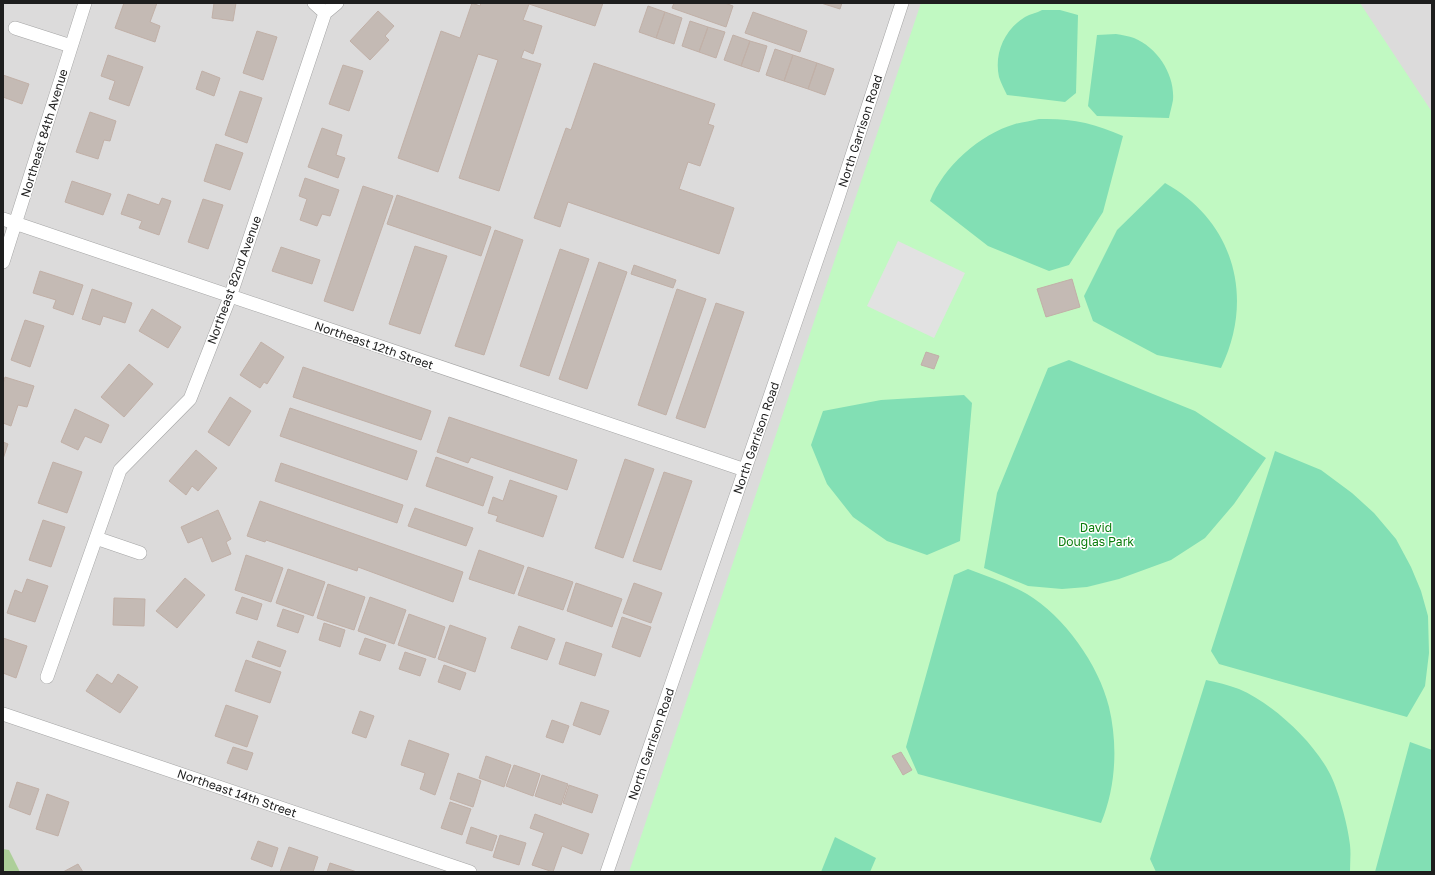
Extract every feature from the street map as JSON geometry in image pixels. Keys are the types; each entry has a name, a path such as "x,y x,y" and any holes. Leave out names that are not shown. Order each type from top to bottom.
{"street":[{"name":"Northeast 84th Avenue","path":"3,262 9,222 85,3"},
{"path":"314,3 325,13 337,3"},
{"name":"North Garrison Road","path":"607,872 833,211 902,3"},
{"name":"Northeast 82nd Avenue","path":"47,677 120,470 190,399 230,297 325,13"},
{"path":"15,28 71,46"},
{"name":"Northeast 12th Street","path":"9,222 745,470"},
{"path":"96,538 140,553"},
{"name":"Northeast 14th Street","path":"3,714 470,872"}],"shaded area":[{"path":"3,3 1432,3 1432,872 3,872"},
{"path":"898,241 965,273 934,338 867,306"}],"green space":[{"name":"David Douglas Park","path":"921,3 1360,3 1432,112 1432,872 629,872"},
{"path":"1042,10 1060,10 1078,15 1076,93 1065,102 1007,95 999,77 999,51 1006,36 1018,22 1025,17"},
{"path":"1116,34 1132,37 1143,43 1157,55 1163,63 1168,72 1173,91 1173,100 1169,118 1097,116 1088,106 1097,35"},
{"path":"1039,119 1062,119 1082,122 1123,136 1103,212 1069,265 1049,271 988,246 930,201 936,188 953,164 976,144 989,135 1002,129 1015,124"},
{"path":"1165,183 1189,199 1208,218 1222,240 1232,264 1236,289 1236,315 1231,342 1221,368 1157,355 1093,321 1084,296 1117,230"},
{"path":"1069,360 1195,411 1266,458 1234,504 1205,538 1171,560 1119,579 1087,587 1062,589 1028,586 984,568 997,493 1048,368"},
{"path":"964,395 972,403 960,541 927,555 887,541 853,517 827,484 811,445 823,411 881,400"},
{"path":"1275,451 1321,470 1352,493 1374,513 1396,539 1411,567 1421,591 1428,616 1429,653 1425,686 1407,717 1219,664 1211,651"},
{"path":"968,569 998,580 1027,594 1041,603 1067,628 1078,643 1097,675 1109,707 1114,736 1114,766 1110,795 1101,823 918,774 906,747 954,575"},
{"path":"1206,680 1239,689 1265,703 1302,735 1322,760 1332,779 1345,818 1349,837 1350,872 1156,872 1150,859"},
{"path":"1410,742 1432,750 1432,872 1375,872"},
{"path":"835,837 876,858 870,872 821,872"},
{"path":"3,849 9,850 20,872 3,872"}],"building":[{"path":"124,3 157,3 150,22 160,26 155,42 115,28"},
{"path":"214,3 236,3 233,21 212,18"},
{"path":"472,3 480,6 481,3 603,3 595,26 529,4 523,20 542,26 533,54 524,50 521,58 541,64 499,191 459,178 498,60 478,54 438,172 398,158 441,31 460,38"},
{"path":"674,3 725,3 733,6 726,27 672,8"},
{"path":"821,3 842,3 840,9"},
{"path":"648,6 665,12 656,38 639,32"},
{"path":"378,11 394,26 385,36 389,40 370,60 350,41"},
{"path":"665,12 682,18 674,44 656,38"},
{"path":"753,12 807,31 800,52 745,33"},
{"path":"690,21 708,27 699,52 682,46"},
{"path":"708,27 725,32 716,58 699,52"},
{"path":"257,31 277,37 263,80 243,73"},
{"path":"733,35 750,41 741,66 724,60"},
{"path":"750,41 767,46 759,72 741,66"},
{"path":"775,49 793,55 784,81 766,75"},
{"path":"108,55 143,67 129,106 109,99 115,81 101,76"},
{"path":"793,55 817,63 808,89 784,81"},
{"path":"594,63 715,104 708,124 714,126 700,166 688,162 679,189 734,208 719,254 568,202 560,227 534,218 566,128 571,130"},
{"path":"817,63 834,69 825,95 808,89"},
{"path":"343,65 363,71 349,111 329,104"},
{"path":"202,71 220,78 214,96 196,89"},
{"path":"3,75 29,84 22,104 3,97"},
{"path":"240,91 262,98 247,143 225,135"},
{"path":"90,112 116,121 110,141 104,140 98,159 76,152"},
{"path":"322,128 342,135 336,155 345,158 338,178 308,167"},
{"path":"216,144 243,153 230,190 204,181"},
{"path":"305,178 339,190 330,216 322,214 317,226 300,220 307,199 299,196"},
{"path":"72,181 111,194 103,215 65,202"},
{"path":"363,186 393,196 353,311 324,301"},
{"path":"128,194 159,205 162,198 171,201 159,235 139,228 142,221 121,214"},
{"path":"397,195 491,227 481,256 387,224"},
{"path":"203,199 223,205 208,249 188,242"},
{"path":"495,230 523,240 484,355 455,346"},
{"path":"415,246 447,256 420,334 389,324"},
{"path":"281,247 320,260 312,284 272,271"},
{"path":"560,249 589,259 549,376 520,366"},
{"path":"599,262 627,272 587,389 559,379"},
{"path":"634,265 676,280 673,288 631,274"},
{"path":"40,271 83,285 73,315 53,308 56,300 33,293"},
{"path":"1072,279 1080,307 1046,317 1037,289"},
{"path":"92,289 132,303 125,323 103,316 100,325 82,319"},
{"path":"677,289 706,299 666,415 638,405"},
{"path":"716,303 744,312 705,428 676,418"},
{"path":"152,309 181,327 168,348 139,331"},
{"path":"25,320 44,326 30,367 11,360"},
{"path":"261,342 284,357 267,384 264,382 260,388 240,375"},
{"path":"926,352 939,356 934,369 921,365"},
{"path":"129,364 153,384 124,417 101,397"},
{"path":"303,367 431,411 421,440 293,397"},
{"path":"5,377 34,386 27,407 18,405 11,426 3,423 3,384"},
{"path":"230,397 251,411 229,446 208,432"},
{"path":"290,408 417,451 407,480 280,436"},
{"path":"75,409 109,425 101,443 85,436 78,450 61,442"},
{"path":"449,417 577,460 567,490 471,457 468,463 437,452"},
{"path":"3,442 8,444 3,459"},
{"path":"196,450 217,468 198,491 192,486 186,495 169,481"},
{"path":"436,457 493,477 483,506 426,486"},
{"path":"625,459 654,469 623,558 595,548"},
{"path":"53,462 82,472 67,513 38,503"},
{"path":"281,463 403,505 397,523 275,481"},
{"path":"664,472 692,481 661,570 633,561"},
{"path":"510,480 557,496 543,537 496,521 498,516 488,513 493,497 503,501"},
{"path":"260,501 463,572 453,602 358,567 357,571 266,540 265,542 247,536"},
{"path":"415,508 473,528 466,546 408,526"},
{"path":"218,510 231,539 226,542 231,554 212,562 202,537 188,543 181,527"},
{"path":"43,520 65,527 51,567 29,560"},
{"path":"479,550 524,566 514,594 469,579"},
{"path":"246,555 283,568 271,602 235,590"},
{"path":"528,567 573,582 563,610 518,595"},
{"path":"288,569 325,582 313,616 276,603"},
{"path":"185,578 205,595 177,628 156,611"},
{"path":"27,579 48,586 35,622 7,613 15,590 22,593"},
{"path":"576,583 622,599 612,627 567,611"},
{"path":"634,583 662,593 651,623 623,613"},
{"path":"328,584 365,597 354,630 317,618"},
{"path":"242,597 262,604 257,620 236,613"},
{"path":"370,597 406,610 394,644 358,631"},
{"path":"114,598 145,599 144,626 113,625"},
{"path":"283,609 304,616 298,633 277,626"},
{"path":"409,614 445,627 435,658 398,645"},
{"path":"622,617 651,627 640,657 612,647"},
{"path":"324,623 345,630 340,647 319,640"},
{"path":"450,625 486,638 475,672 438,659"},
{"path":"519,626 555,639 547,660 511,648"},
{"path":"3,638 27,646 16,678 3,673"},
{"path":"365,638 386,645 380,661 359,654"},
{"path":"258,641 286,651 280,667 252,657"},
{"path":"566,642 602,654 595,676 559,664"},
{"path":"405,652 426,659 420,676 399,669"},
{"path":"246,660 281,672 270,703 235,691"},
{"path":"444,665 466,673 460,690 438,682"},
{"path":"97,674 112,684 118,674 138,687 120,713 86,691"},
{"path":"581,702 609,711 600,735 573,725"},
{"path":"226,705 258,716 247,747 215,736"},
{"path":"360,711 374,716 366,738 352,733"},
{"path":"552,720 569,726 563,743 546,737"},
{"path":"409,740 449,754 435,795 420,789 425,773 401,765"},
{"path":"233,747 253,753 247,770 227,763"},
{"path":"901,752 912,770 903,775 892,756"},
{"path":"486,756 511,765 504,787 479,778"},
{"path":"514,765 540,774 533,796 506,786"},
{"path":"458,773 481,781 473,807 450,799"},
{"path":"542,775 568,784 561,805 535,796"},
{"path":"17,782 39,789 30,815 9,807"},
{"path":"569,785 598,795 592,813 563,803"},
{"path":"47,794 69,802 58,836 36,829"},
{"path":"450,802 471,809 462,835 441,828"},
{"path":"535,814 589,834 582,854 562,846 553,872 532,865 544,833 530,828"},
{"path":"471,827 497,836 492,851 466,843"},
{"path":"500,835 526,843 519,865 493,857"},
{"path":"258,841 278,848 272,867 251,859"},
{"path":"289,847 318,857 313,872 280,872"},
{"path":"330,863 357,872 327,872"},
{"path":"78,864 83,872 63,872"}]}
